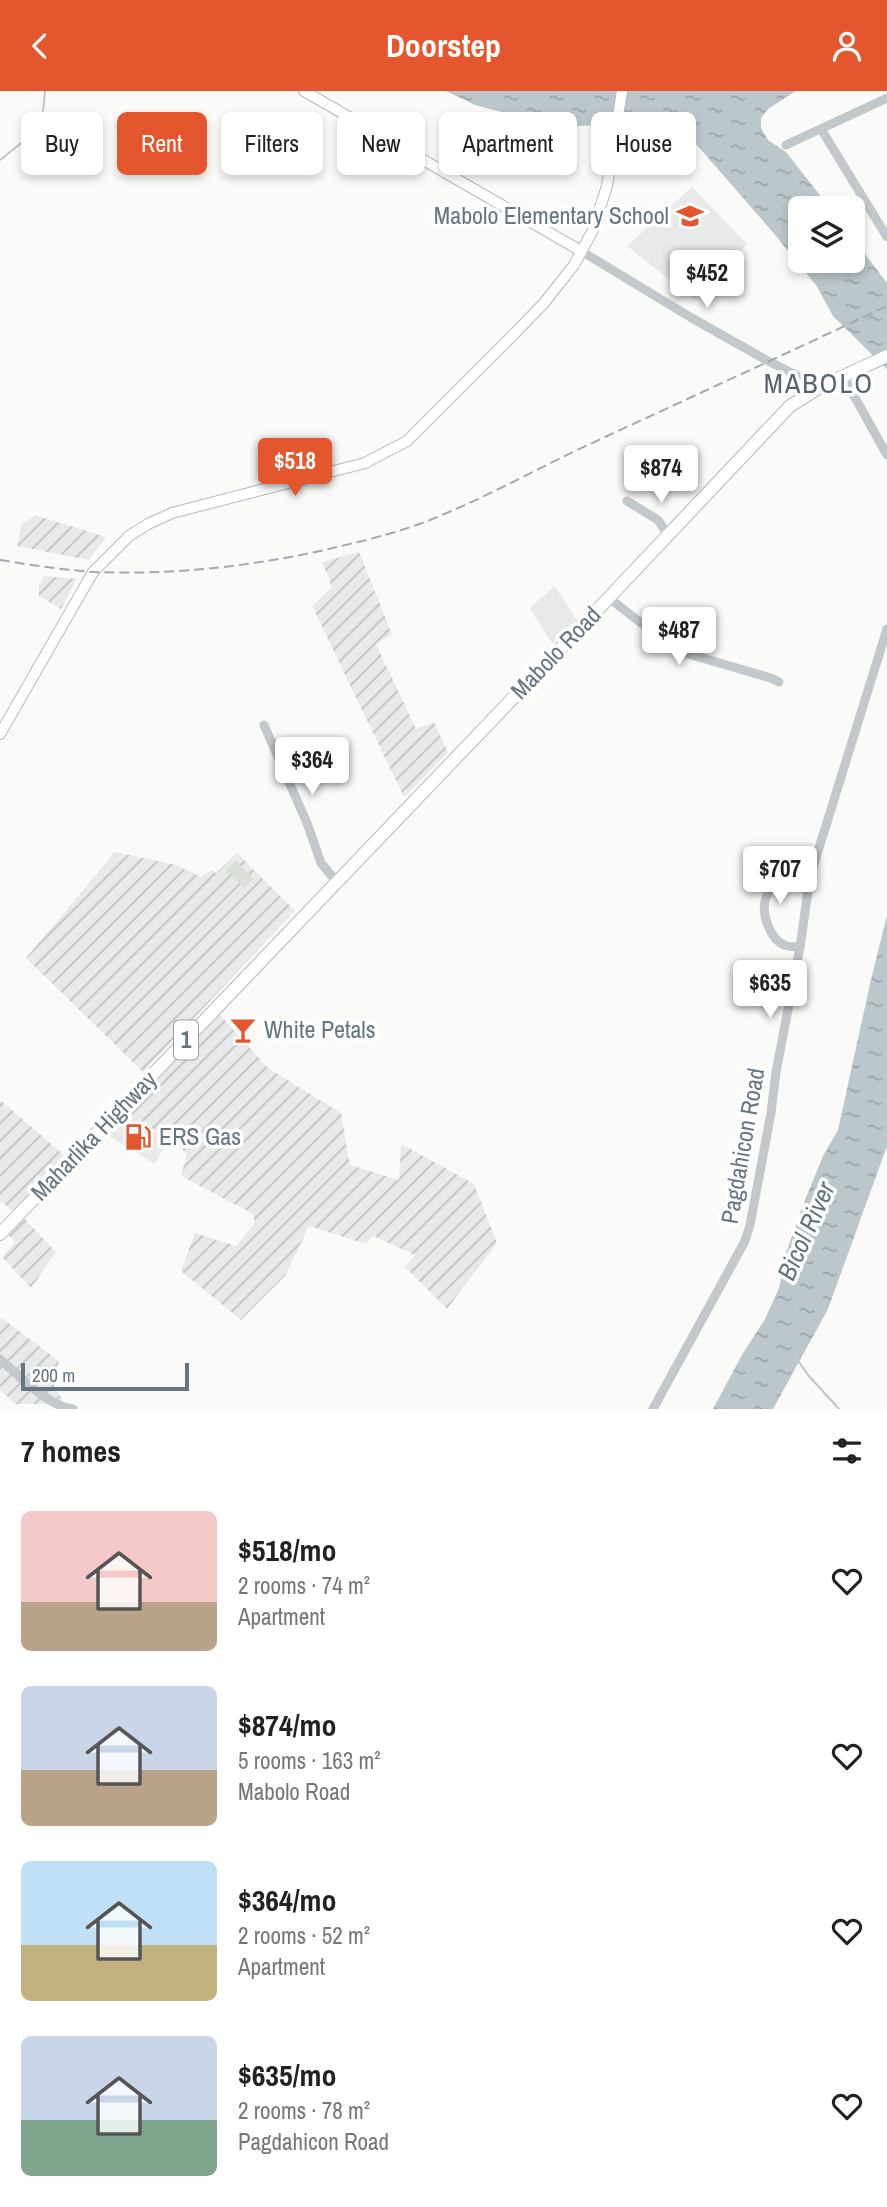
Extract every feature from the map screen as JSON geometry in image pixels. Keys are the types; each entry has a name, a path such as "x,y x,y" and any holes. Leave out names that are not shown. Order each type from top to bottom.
{"highway":[{"name":"Mabolo Road","path":"334,884 790,406 820,387 887,356"},
{"name":"Maharlika Highway","path":"0,1234 334,884"}],"main road":[{"path":"304,91 581,251"},
{"path":"0,734 93,572 129,536 172,513 365,463 407,441 544,303 567,275 593,230 604,197 622,91"}],"street":[{"path":"786,145 887,99"},
{"path":"821,129 887,237"},
{"path":"581,251 712,330 820,387"},
{"path":"843,376 887,455"},
{"path":"627,501 658,520 668,535"},
{"path":"609,598 672,647 779,682"},
{"name":"Pagdahicon Road","path":"653,1409 748,1233 800,947 810,877 887,629"},
{"path":"264,725 307,823 321,863 334,884"},
{"path":"800,947 785,946 776,939 768,927 765,901 780,870 810,877"},
{"path":"0,1359 38,1392 66,1408 73,1409"}],"shaded area":[{"name":"Mabolo Elementary School","path":"692,187 747,244 695,300 627,246"},
{"path":"35,515 106,537 89,560 17,546 21,526"},
{"path":"359,552 392,634 376,644 416,729 434,722 448,753 404,797 312,606 332,587 322,562"},
{"path":"44,576 77,579 61,609 39,596 39,585"},
{"path":"555,586 579,624 552,643 530,608"},
{"path":"115,852 176,865 201,877 212,870 216,873 237,853 295,911 143,1072 26,958"},
{"path":"236,860 253,879 244,888 226,870"},
{"path":"219,1014 268,1068 341,1113 350,1165 399,1180 401,1144 474,1184 497,1243 447,1309 405,1267 415,1255 373,1236 366,1244 309,1226 285,1276 241,1320 181,1271 195,1233 236,1246 255,1223 253,1214 181,1176 187,1153 128,1111"},
{"path":"0,1100 64,1155 13,1211 0,1201"},
{"name":"ERS Gas","path":"128,1111 168,1139 155,1164 107,1135"},
{"path":"22,1216 56,1252 31,1288 2,1257 15,1242 6,1232"},
{"path":"0,1317 59,1361 54,1385 65,1404 16,1404 0,1390"}],"water":[{"path":"446,91 796,91 768,109 761,118 761,128 768,140 786,152 821,196 788,196 788,251 696,144 696,112 591,112 591,125 577,126 577,112 502,112 475,105"},
{"path":"865,254 887,283 887,369 833,316 806,273 865,273"},
{"name":"Bicol River","path":"887,915 887,1146 828,1309 773,1409 713,1409 765,1319 779,1288 786,1253 805,1200 823,1156 838,1130"}],"waterway":[{"path":"0,160 35,132 42,122 45,91"},
{"path":"799,1362 839,1409"}],"railway":[{"path":"0,560 94,572 180,571 292,557 385,535 465,505 887,306"}],"place":[{"name":"Mabolo Elementary School","path":"690,216"},
{"name":"White Petals","path":"243,1030"},
{"name":"ERS Gas","path":"138,1137"}],"district":[{"name":"MABOLO","path":"819,383"}]}
